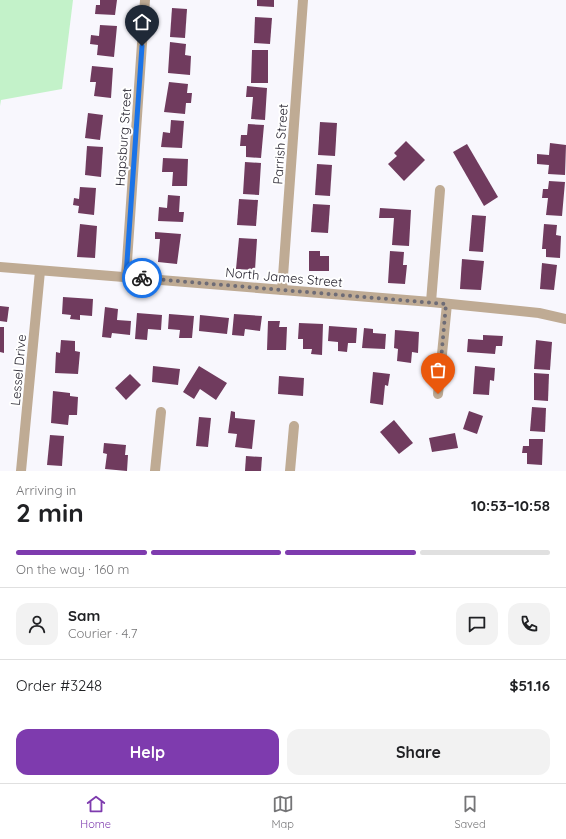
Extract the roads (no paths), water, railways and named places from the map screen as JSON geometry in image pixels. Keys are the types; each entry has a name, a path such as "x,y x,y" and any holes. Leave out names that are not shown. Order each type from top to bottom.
{"street":[{"name":"Hapsburg Street","path":"126,276 145,0"},
{"name":"Parrish Street","path":"282,290 303,0"},
{"path":"431,302 440,190"},
{"name":"North James Street","path":"0,266 40,271 126,276 431,302 532,312 566,319"},
{"name":"Lessel Drive","path":"21,471 40,271"},
{"path":"438,394 446,304"},
{"path":"155,471 161,412"},
{"path":"290,471 294,426"}]}
